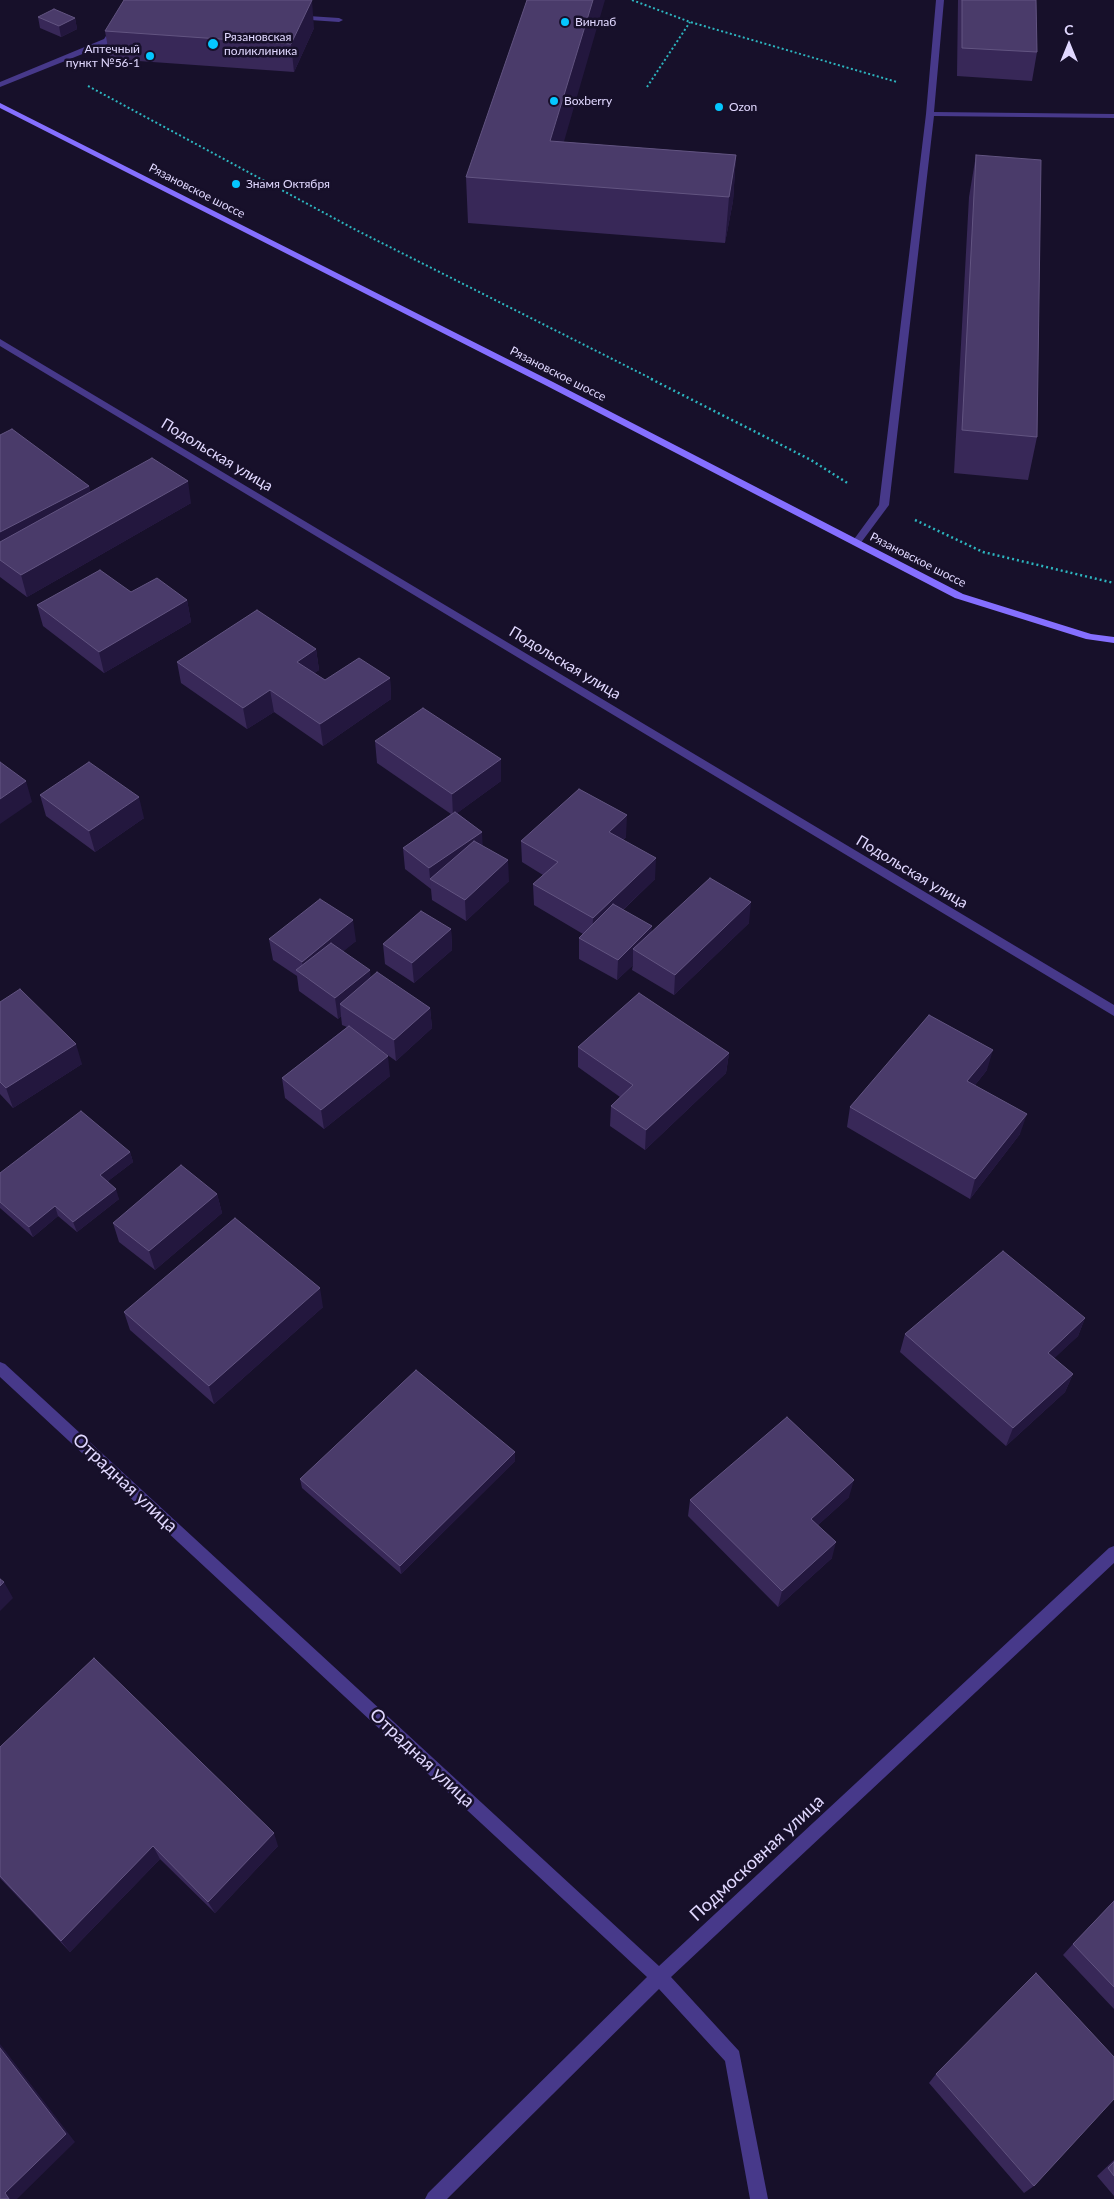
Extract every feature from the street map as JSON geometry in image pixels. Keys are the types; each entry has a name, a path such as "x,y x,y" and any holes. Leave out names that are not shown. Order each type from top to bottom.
{"main road":[{"name":"Рязановское шоссе","path":"0,106 524,370 959,596 1090,637 1114,640"}],"street":[{"path":"857,542 884,506 930,114 940,0"},
{"path":"291,17 339,20"},
{"path":"0,86 107,41 120,20"},
{"path":"930,114 1114,116"},
{"name":"Подольская улица","path":"0,342 1114,1010"},
{"name":"Отрадная улица","path":"0,1368 659,1977 733,2057 759,2199"},
{"name":"Подмосковная улица","path":"434,2199 659,1977 1114,1553"}],"path":[{"path":"632,0 690,22 931,91"},
{"path":"647,87 690,22"},
{"path":"50,65 356,230 810,460 884,506 983,552 1114,583"}],"building":[{"path":"124,0 312,0 291,44 105,31"},
{"path":"527,0 593,0 550,141 736,155 729,197 466,177"},
{"path":"962,0 1036,0 1037,52 962,48"},
{"path":"54,9 75,18 59,26 38,17"},
{"path":"976,155 1041,160 1037,437 962,430"},
{"path":"12,429 89,486 0,532 0,435"},
{"path":"152,458 188,481 21,575 0,560 0,542"},
{"path":"100,570 131,592 157,578 187,600 99,652 37,605"},
{"path":"257,610 316,649 297,662 325,680 359,658 390,678 320,724 270,690 243,708 177,662"},
{"path":"423,708 501,759 452,794 375,741"},
{"path":"0,762 26,781 0,799"},
{"path":"89,762 139,797 89,831 40,795"},
{"path":"579,789 627,815 609,832 656,858 593,918 533,884 558,862 521,841"},
{"path":"455,812 482,832 429,868 403,848"},
{"path":"474,841 508,860 465,900 430,879"},
{"path":"710,878 751,902 675,975 633,949"},
{"path":"320,899 353,920 302,962 269,939"},
{"path":"613,904 652,926 618,960 579,938"},
{"path":"421,911 451,929 412,963 383,944"},
{"path":"331,943 370,970 335,998 296,970"},
{"path":"377,972 430,1008 394,1040 340,1004"},
{"path":"20,989 76,1044 6,1088 0,1082 0,1002"},
{"path":"639,993 729,1053 646,1130 611,1106 633,1085 578,1047"},
{"path":"929,1015 993,1050 967,1081 1027,1114 975,1179 850,1107"},
{"path":"349,1026 388,1056 321,1110 282,1078"},
{"path":"81,1111 130,1152 100,1175 116,1189 73,1222 55,1206 29,1227 0,1202 0,1173"},
{"path":"181,1165 217,1194 149,1251 113,1223"},
{"path":"235,1218 320,1288 209,1386 124,1312"},
{"path":"1003,1251 1085,1318 1048,1353 1073,1374 1013,1428 905,1334"},
{"path":"416,1370 515,1452 400,1566 300,1479"},
{"path":"787,1417 854,1480 811,1519 836,1542 782,1591 690,1500"},
{"path":"94,1658 274,1833 208,1902 153,1846 61,1941 0,1876 0,1747"},
{"path":"1114,1901 1114,1987 1073,1944"},
{"path":"1036,1973 1114,2057 1114,2099 1034,2186 936,2074"},
{"path":"0,2048 66,2134 5,2193 9,2199 0,2199"},
{"path":"1114,2162 1114,2176 1108,2168"}],"place":[{"name":"Винлаб","path":"565,22"},
{"name":"Рязановская поликлиника","path":"213,44"},
{"name":"Аптечный пункт №56-1","path":"150,56"},
{"name":"Boxberry","path":"554,101"},
{"name":"Ozon","path":"719,107"},
{"name":"Знамя Октября","path":"236,184"}]}
